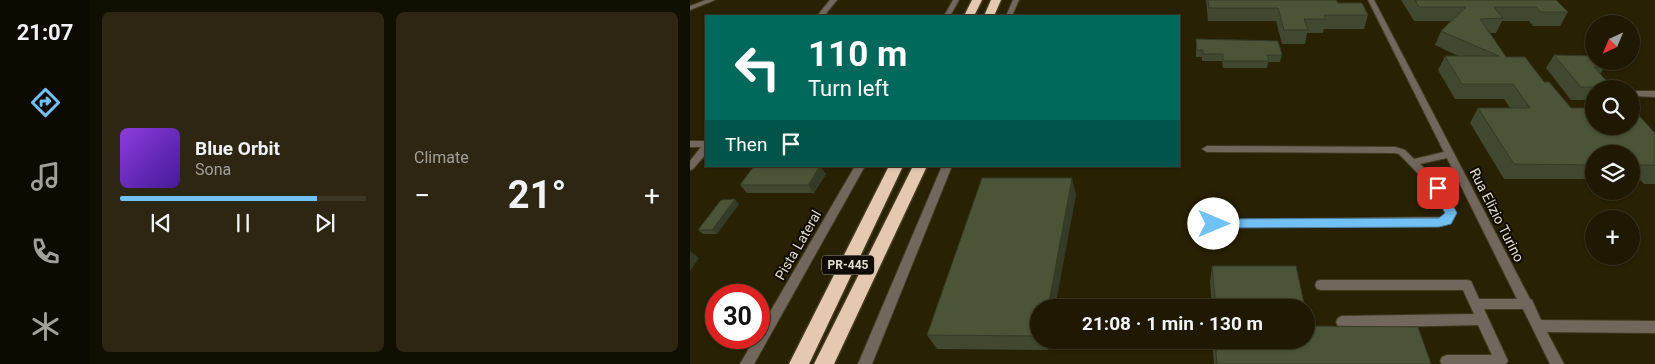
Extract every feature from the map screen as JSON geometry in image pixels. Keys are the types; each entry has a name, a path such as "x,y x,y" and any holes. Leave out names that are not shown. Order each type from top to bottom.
{"highway":[{"path":"970,15 977,0"},
{"path":"989,15 996,0"},
{"name":"PR-445","path":"799,364 896,167"},
{"name":"PR-445","path":"824,364 920,167"}],"street":[{"path":"690,8 712,0"},
{"path":"821,15 834,0"},
{"path":"948,15 956,0"},
{"path":"1009,15 1016,0"},
{"name":"Rua Elizio Turino","path":"1371,0 1558,364"},
{"path":"1640,94 1655,94"},
{"path":"690,144 705,144"},
{"path":"690,167 705,149"},
{"path":"1207,149 1395,150 1402,152 1414,162 1438,188 1451,213 1447,220 1439,222 1214,224"},
{"path":"1414,162 1450,154"},
{"name":"Pista Lateral","path":"747,364 859,167"},
{"path":"865,364 947,167"},
{"path":"1321,285 1467,285 1501,361 1447,361"},
{"path":"1476,304 1528,304"},
{"path":"1342,322 1483,319"},
{"path":"1539,326 1655,326"}],"building":[{"path":"1208,0 1336,0 1338,3 1362,3 1368,15 1324,15 1326,19 1304,19 1308,30 1284,30 1278,8 1209,8"},
{"path":"1415,0 1556,0 1568,12 1541,12 1536,7 1494,7 1503,18 1480,19 1506,57 1525,57 1544,82 1549,82 1571,108 1585,108 1585,135 1640,135 1640,117 1655,133 1655,166 1640,165 1640,145 1585,145 1585,165 1514,164 1478,108 1530,108 1513,84 1462,84 1445,56 1499,56 1441,31 1466,7 1419,7"},
{"path":"1196,39 1278,41 1282,55 1267,55 1269,61 1223,61 1223,54 1203,54 1203,50 1197,50"},
{"path":"1554,55 1585,56 1585,70 1597,70 1606,80 1585,80 1585,87 1581,87"},
{"path":"753,167 819,167 808,185 740,185"},
{"path":"982,178 1072,178 1050,299 1030,299 1030,336 927,335"},
{"path":"735,199 712,230 698,230 721,200"},
{"path":"1212,266 1296,266 1303,299 1215,299"},
{"path":"1315,326 1418,327 1431,364 1217,364 1216,349 1315,349"}],"route":[{"path":"1214,224 1439,222 1447,220 1451,213 1438,188"}]}
